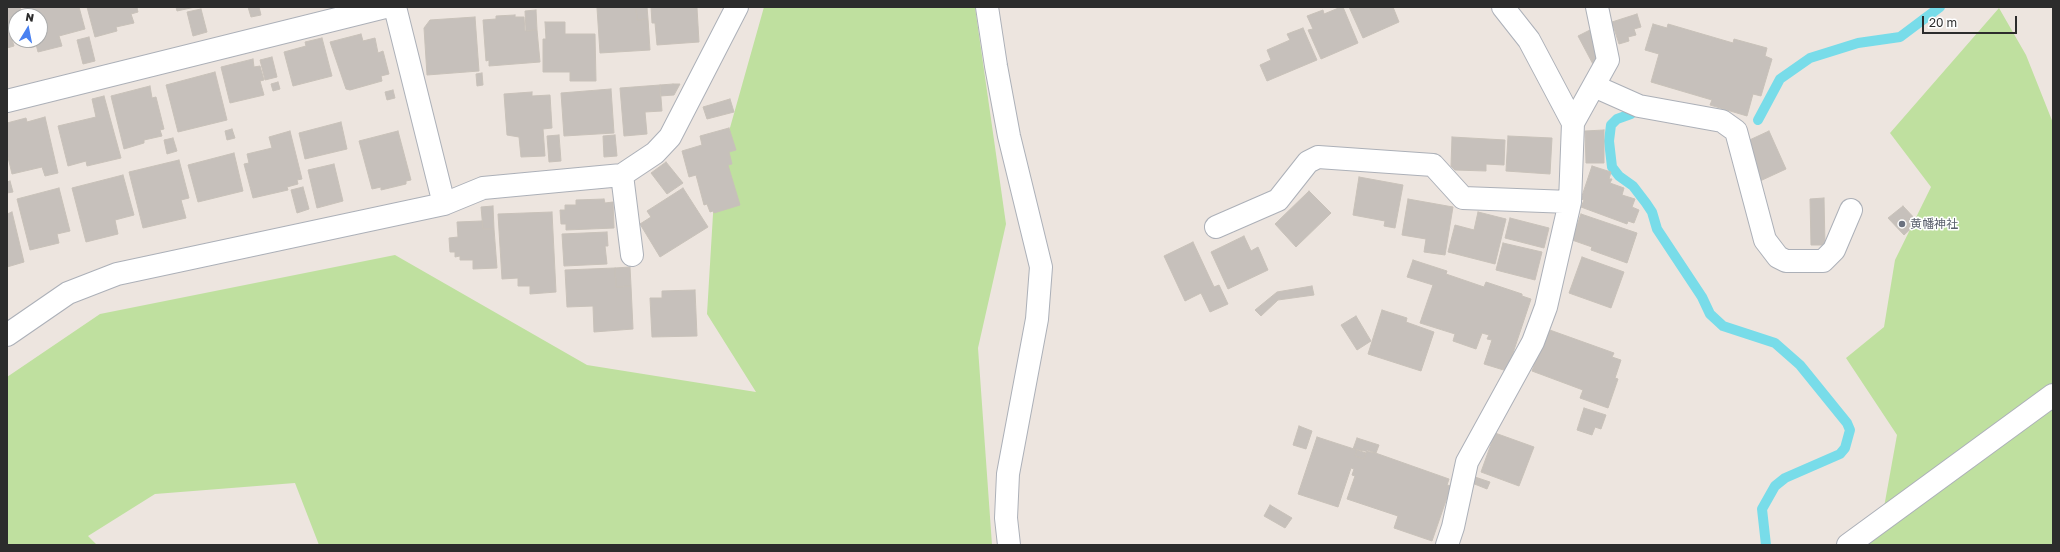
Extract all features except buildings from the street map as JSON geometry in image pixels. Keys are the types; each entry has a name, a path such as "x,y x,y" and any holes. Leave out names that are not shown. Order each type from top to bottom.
{"street":[{"path":"7,101 385,7"},
{"path":"395,7 444,204"},
{"path":"7,335 68,293 117,274 444,204 483,188 622,175 655,154 670,137 737,7"},
{"path":"987,7 1009,136 1040,267 1037,318 1008,474 1006,518 1009,545"},
{"path":"1503,7 1529,40 1574,123"},
{"path":"1447,545 1453,527 1467,462 1536,335 1546,307 1570,202 1574,123 1608,60 1597,7"},
{"path":"1594,86 1639,106 1722,121 1736,131 1765,240 1778,257 1786,261 1824,262 1834,250 1851,210"},
{"path":"1216,227 1278,200 1308,162 1318,157 1433,165 1463,198 1570,202"},
{"path":"622,175 632,255"},
{"path":"1848,545 2053,396"}],"green space":[{"path":"764,7 975,7 1006,224 978,348 992,545 319,545 295,483 155,494 88,536 97,545 7,545 7,377 100,314 395,255 587,365 756,392 707,314 715,181"},
{"path":"1999,8 2026,55 2053,123 2053,545 1863,545 1879,535 1897,435 1846,358 1884,327 1895,260 1931,187 1890,133"}],"waterway":[{"path":"1758,120 1780,79 1810,58 1858,43 1900,37 1940,7"},
{"path":"1631,114 1617,119 1611,125 1609,141 1612,167 1619,176 1633,186 1646,203 1652,212 1657,229 1702,297 1710,314 1723,326 1775,343 1800,365 1847,423 1850,430 1845,448 1840,454 1785,478 1775,486 1762,509 1766,545"}],"place":[{"name":"黄幡神社","path":"1902,224"}]}
